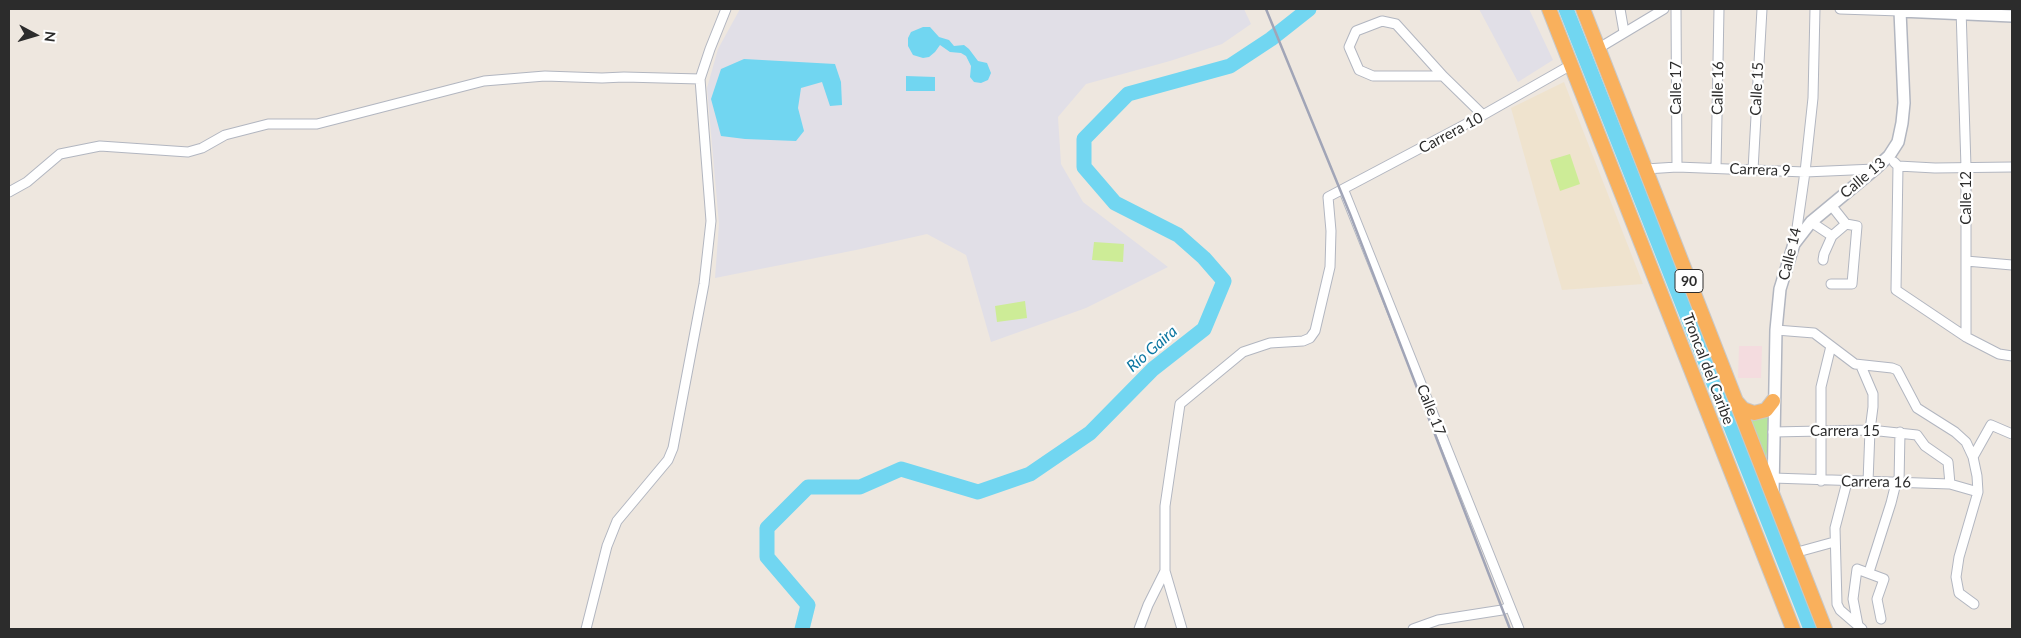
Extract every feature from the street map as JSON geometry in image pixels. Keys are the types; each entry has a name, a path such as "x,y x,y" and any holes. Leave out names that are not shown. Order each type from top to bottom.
{"highway":[{"name":"Troncal del Caribe","path":"1549,9 1793,629"},
{"name":"Troncal del Caribe","path":"1584,9 1825,629"},
{"path":"1735,400 1743,408 1754,412 1766,410 1774,401"}],"main road":[{"path":"1900,10 2012,16"},
{"name":"Calle 13","path":"1794,244 1811,222 1875,169 1889,156 1898,142 1904,103 1900,10"},
{"name":"Calle 14","path":"1774,499 1773,432 1776,330 1780,289 1794,244"}],"street":[{"path":"586,629 607,546 617,521 668,460 673,448 704,284 711,221 700,79 726,9"},
{"path":"1620,9 1624,32"},
{"path":"1599,48 1664,9"},
{"name":"Calle 17","path":"1676,9 1677,167"},
{"name":"Calle 16","path":"1716,168 1720,9"},
{"name":"Calle 15","path":"1754,170 1762,9"},
{"name":"Calle 14","path":"1794,244 1806,172 1812,98 1814,9"},
{"path":"1840,9 1900,10"},
{"name":"Calle 12","path":"1961,12 1966,167 1966,337"},
{"path":"1443,76 1373,76 1359,70 1349,47 1356,31 1382,21 1396,24 1443,76 1483,115"},
{"name":"Carrera 10","path":"1165,571 1165,506 1180,404 1243,352 1270,343 1302,341 1310,338 1315,331 1330,267 1331,232 1328,197 1344,191 1571,65"},
{"path":"9,192 27,182 60,154 100,146 188,152 202,148 225,135 268,124 317,124 484,81 545,76 700,79"},
{"path":"1889,156 1898,166 2012,167"},
{"name":"Calle 13","path":"1898,166 1896,290 1966,337"},
{"name":"Carrera 9","path":"1646,169 1677,167 1806,172 1875,169"},
{"name":"Calle 17","path":"1344,191 1518,629"},
{"path":"1831,284 1852,284 1857,226 1846,224 1832,205"},
{"path":"1811,222 1832,236"},
{"path":"1823,260 1832,236 1846,224"},
{"path":"1966,261 2012,265"},
{"path":"1776,330 1814,333 1849,360 1861,366 1875,365 1897,370 1917,408 1955,432 1966,442 1973,457 1978,492 1959,557 1956,577 1959,593 1974,604"},
{"path":"1966,337 1999,354 2012,356"},
{"path":"1821,481 1821,387 1831,346"},
{"path":"1861,366 1873,394 1868,482"},
{"path":"1973,457 1991,425 2012,434"},
{"name":"Carrera 15","path":"1773,432 1870,430 1917,435 1925,446 1948,462 1950,484"},
{"path":"1869,572 1897,483 1900,432"},
{"name":"Carrera 16","path":"1773,478 1950,484 1978,492"},
{"path":"1847,482 1835,528 1837,604 1840,610 1860,627"},
{"path":"1794,552 1834,542"},
{"path":"1860,627 1853,599 1857,570 1869,572 1884,579 1877,599 1881,619"},
{"path":"1139,629 1148,605 1165,571"},
{"path":"1165,571 1182,629"},
{"path":"1413,629 1438,620 1502,610 1509,607"}],"shaded area":[{"path":"740,9 1244,9 1251,24 1222,44 1170,61 1086,84 1058,117 1061,164 1083,202 1168,267 1086,308 991,342 966,255 927,234 715,278 719,224 707,88 718,49"},
{"path":"1479,9 1529,9 1553,60 1518,82"},
{"path":"1564,82 1643,284 1562,290 1511,108"},
{"path":"1739,346 1762,346 1761,378 1738,378"}],"green space":[{"path":"1570,154 1580,184 1560,191 1550,160"},
{"path":"1094,242 1124,244 1123,262 1092,260"},
{"path":"1025,301 1027,318 997,322 995,306"},
{"path":"1771,412 1765,471 1748,417"}],"water":[{"path":"923,27 930,27 939,37 949,40 954,46 964,45 978,61 987,63 991,73 988,80 981,83 974,82 970,77 971,66 966,56 961,53 950,52 940,45 929,57 923,58 913,55 908,46 908,38 911,32"},
{"path":"744,59 835,64 841,82 842,105 830,106 822,82 801,88 798,108 804,131 796,141 721,136 711,99 721,69"},
{"path":"906,76 935,77 935,91 906,91"}],"waterway":[{"name":"Río Gaira","path":"802,629 808,605 767,557 767,528 808,487 860,487 901,469 978,492 1030,474 1090,433 1153,369 1204,329 1224,281 1204,258 1178,235 1115,203 1084,167 1084,139 1128,94 1230,66 1271,39 1309,9"},
{"path":"1566,9 1811,629"}],"railway":[{"path":"1266,9 1350,214 1510,629"}]}
